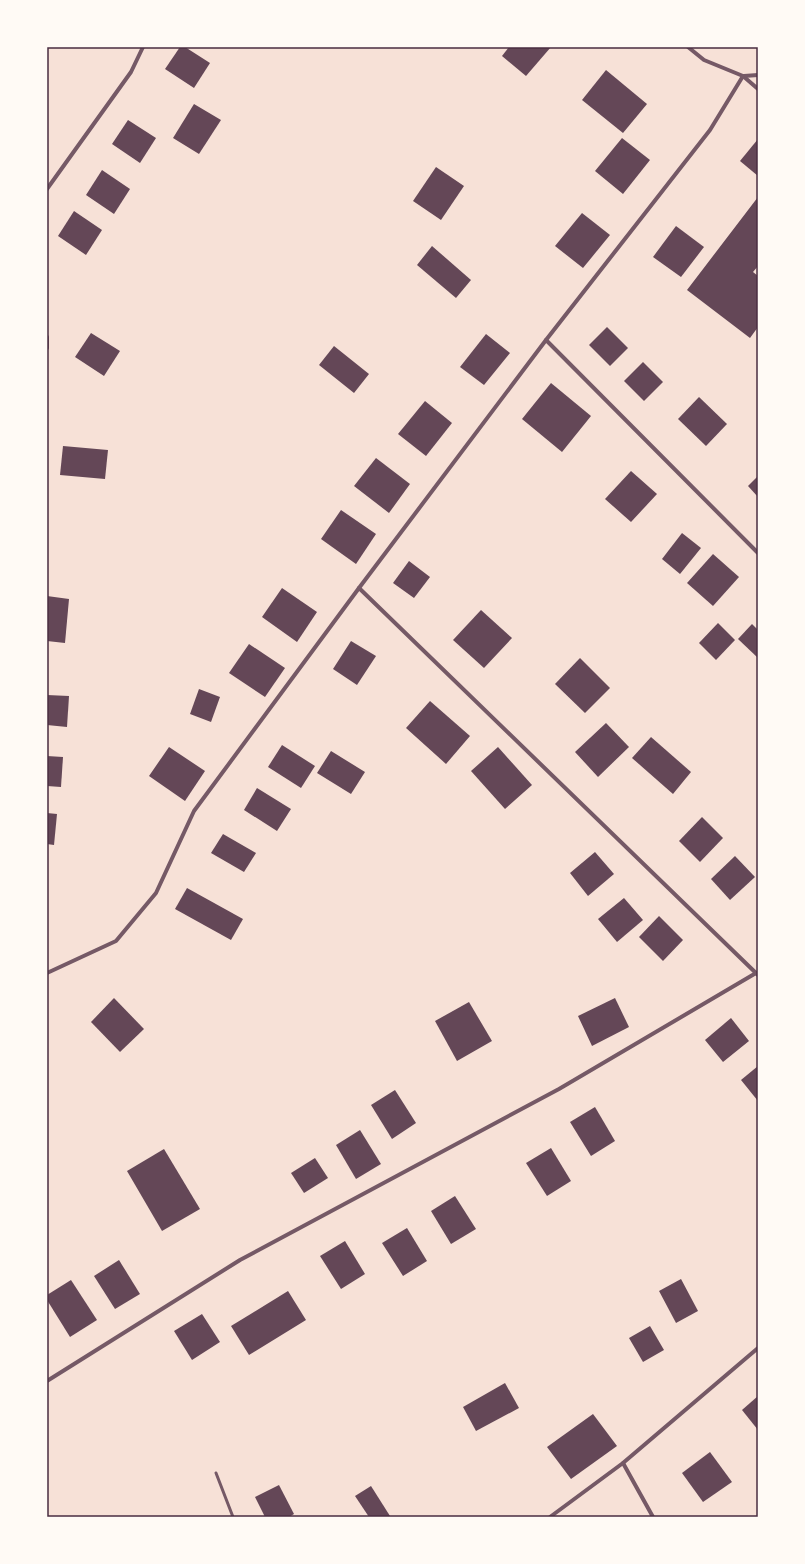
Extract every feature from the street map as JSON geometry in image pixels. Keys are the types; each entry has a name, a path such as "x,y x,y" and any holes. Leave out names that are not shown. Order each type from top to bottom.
{"street":[{"path":"47,189 131,72 143,47"},
{"path":"688,47 704,60 743,76 758,89"},
{"path":"743,76 758,75"},
{"path":"47,973 116,941 156,893 194,811 359,588 546,340 710,130 743,76"},
{"path":"47,337 47,348"},
{"path":"546,340 758,553"},
{"path":"47,1381 240,1260 559,1089 757,974 359,588"},
{"path":"550,1517 623,1464 758,1348"},
{"path":"623,1464 653,1517"}],"lane":[{"path":"216,1473 233,1517"}],"building":[{"path":"180,47 185,47 210,63 194,88 165,69"},
{"path":"509,47 551,47 526,76 502,56"},
{"path":"606,70 647,104 623,133 582,100"},
{"path":"194,104 221,120 199,154 173,138"},
{"path":"128,120 156,138 140,163 112,144"},
{"path":"622,138 650,160 623,194 595,171"},
{"path":"758,139 758,176 740,161"},
{"path":"436,167 464,186 441,220 413,201"},
{"path":"102,170 130,189 114,214 86,195"},
{"path":"758,197 758,266 753,272 758,276 758,327 750,338 687,290"},
{"path":"74,211 102,230 86,255 58,236"},
{"path":"582,213 610,235 583,268 555,246"},
{"path":"676,226 704,247 681,277 653,257"},
{"path":"432,246 471,280 456,298 417,265"},
{"path":"607,327 628,348 610,366 589,345"},
{"path":"91,333 120,351 104,376 75,357"},
{"path":"486,334 510,353 484,385 460,367"},
{"path":"334,346 369,374 354,393 319,365"},
{"path":"643,362 663,382 644,401 624,381"},
{"path":"551,383 591,416 562,452 522,419"},
{"path":"699,397 727,424 706,446 678,419"},
{"path":"425,401 452,423 426,456 398,434"},
{"path":"63,446 108,450 105,479 60,475"},
{"path":"376,458 410,484 389,513 354,486"},
{"path":"631,471 657,494 631,522 605,499"},
{"path":"758,476 758,497 748,486"},
{"path":"341,510 376,534 356,564 321,539"},
{"path":"682,533 701,548 680,574 662,559"},
{"path":"713,554 739,577 713,606 687,583"},
{"path":"409,561 430,577 414,598 393,583"},
{"path":"282,588 317,612 297,642 262,617"},
{"path":"47,596 69,599 65,643 47,641"},
{"path":"481,610 512,638 484,668 453,640"},
{"path":"718,623 735,640 716,660 699,643"},
{"path":"752,624 758,630 758,658 738,639"},
{"path":"351,641 376,656 357,685 333,669"},
{"path":"249,644 285,668 265,697 229,673"},
{"path":"580,658 610,688 585,713 555,684"},
{"path":"199,689 220,697 211,722 190,714"},
{"path":"47,695 69,696 67,727 47,725"},
{"path":"430,701 470,736 446,764 406,728"},
{"path":"606,723 629,747 598,777 575,752"},
{"path":"651,737 691,772 673,794 632,758"},
{"path":"282,745 315,766 301,788 268,767"},
{"path":"169,747 205,771 185,801 149,776"},
{"path":"498,747 532,785 505,809 471,771"},
{"path":"331,751 365,772 351,794 317,773"},
{"path":"47,756 63,757 61,787 47,786"},
{"path":"257,788 291,809 277,831 244,810"},
{"path":"47,813 57,814 54,845 47,844"},
{"path":"702,817 723,838 700,862 679,841"},
{"path":"223,834 256,853 244,872 211,853"},
{"path":"595,852 614,874 588,896 570,873"},
{"path":"735,856 755,877 730,900 711,879"},
{"path":"187,888 243,919 231,940 175,909"},
{"path":"624,898 643,920 617,942 598,919"},
{"path":"659,916 683,940 663,961 639,937"},
{"path":"114,998 144,1029 120,1052 91,1022"},
{"path":"615,998 629,1027 592,1046 578,1016"},
{"path":"469,1002 492,1041 457,1061 435,1021"},
{"path":"731,1018 749,1041 723,1062 705,1040"},
{"path":"758,1066 758,1101 741,1080"},
{"path":"395,1090 416,1123 392,1139 371,1105"},
{"path":"595,1107 615,1141 591,1156 570,1122"},
{"path":"360,1130 381,1164 356,1179 336,1145"},
{"path":"551,1148 571,1181 547,1196 526,1163"},
{"path":"164,1149 200,1209 162,1231 127,1171"},
{"path":"315,1158 328,1178 304,1193 291,1173"},
{"path":"455,1196 476,1229 451,1244 431,1211"},
{"path":"407,1228 427,1261 403,1276 382,1243"},
{"path":"345,1241 365,1274 341,1289 320,1256"},
{"path":"119,1260 140,1294 115,1309 94,1276"},
{"path":"681,1279 698,1311 676,1323 659,1291"},
{"path":"71,1280 97,1320 70,1337 47,1300 47,1295"},
{"path":"288,1291 306,1320 249,1355 231,1326"},
{"path":"202,1314 220,1342 192,1360 174,1331"},
{"path":"650,1326 664,1350 643,1362 629,1338"},
{"path":"505,1383 519,1408 476,1431 463,1407"},
{"path":"758,1396 758,1430 742,1410"},
{"path":"593,1414 617,1446 571,1479 547,1447"},
{"path":"710,1452 732,1482 703,1502 682,1473"},
{"path":"279,1485 294,1514 289,1517 265,1517 255,1497"},
{"path":"371,1486 390,1516 389,1517 369,1517 355,1496"}]}
